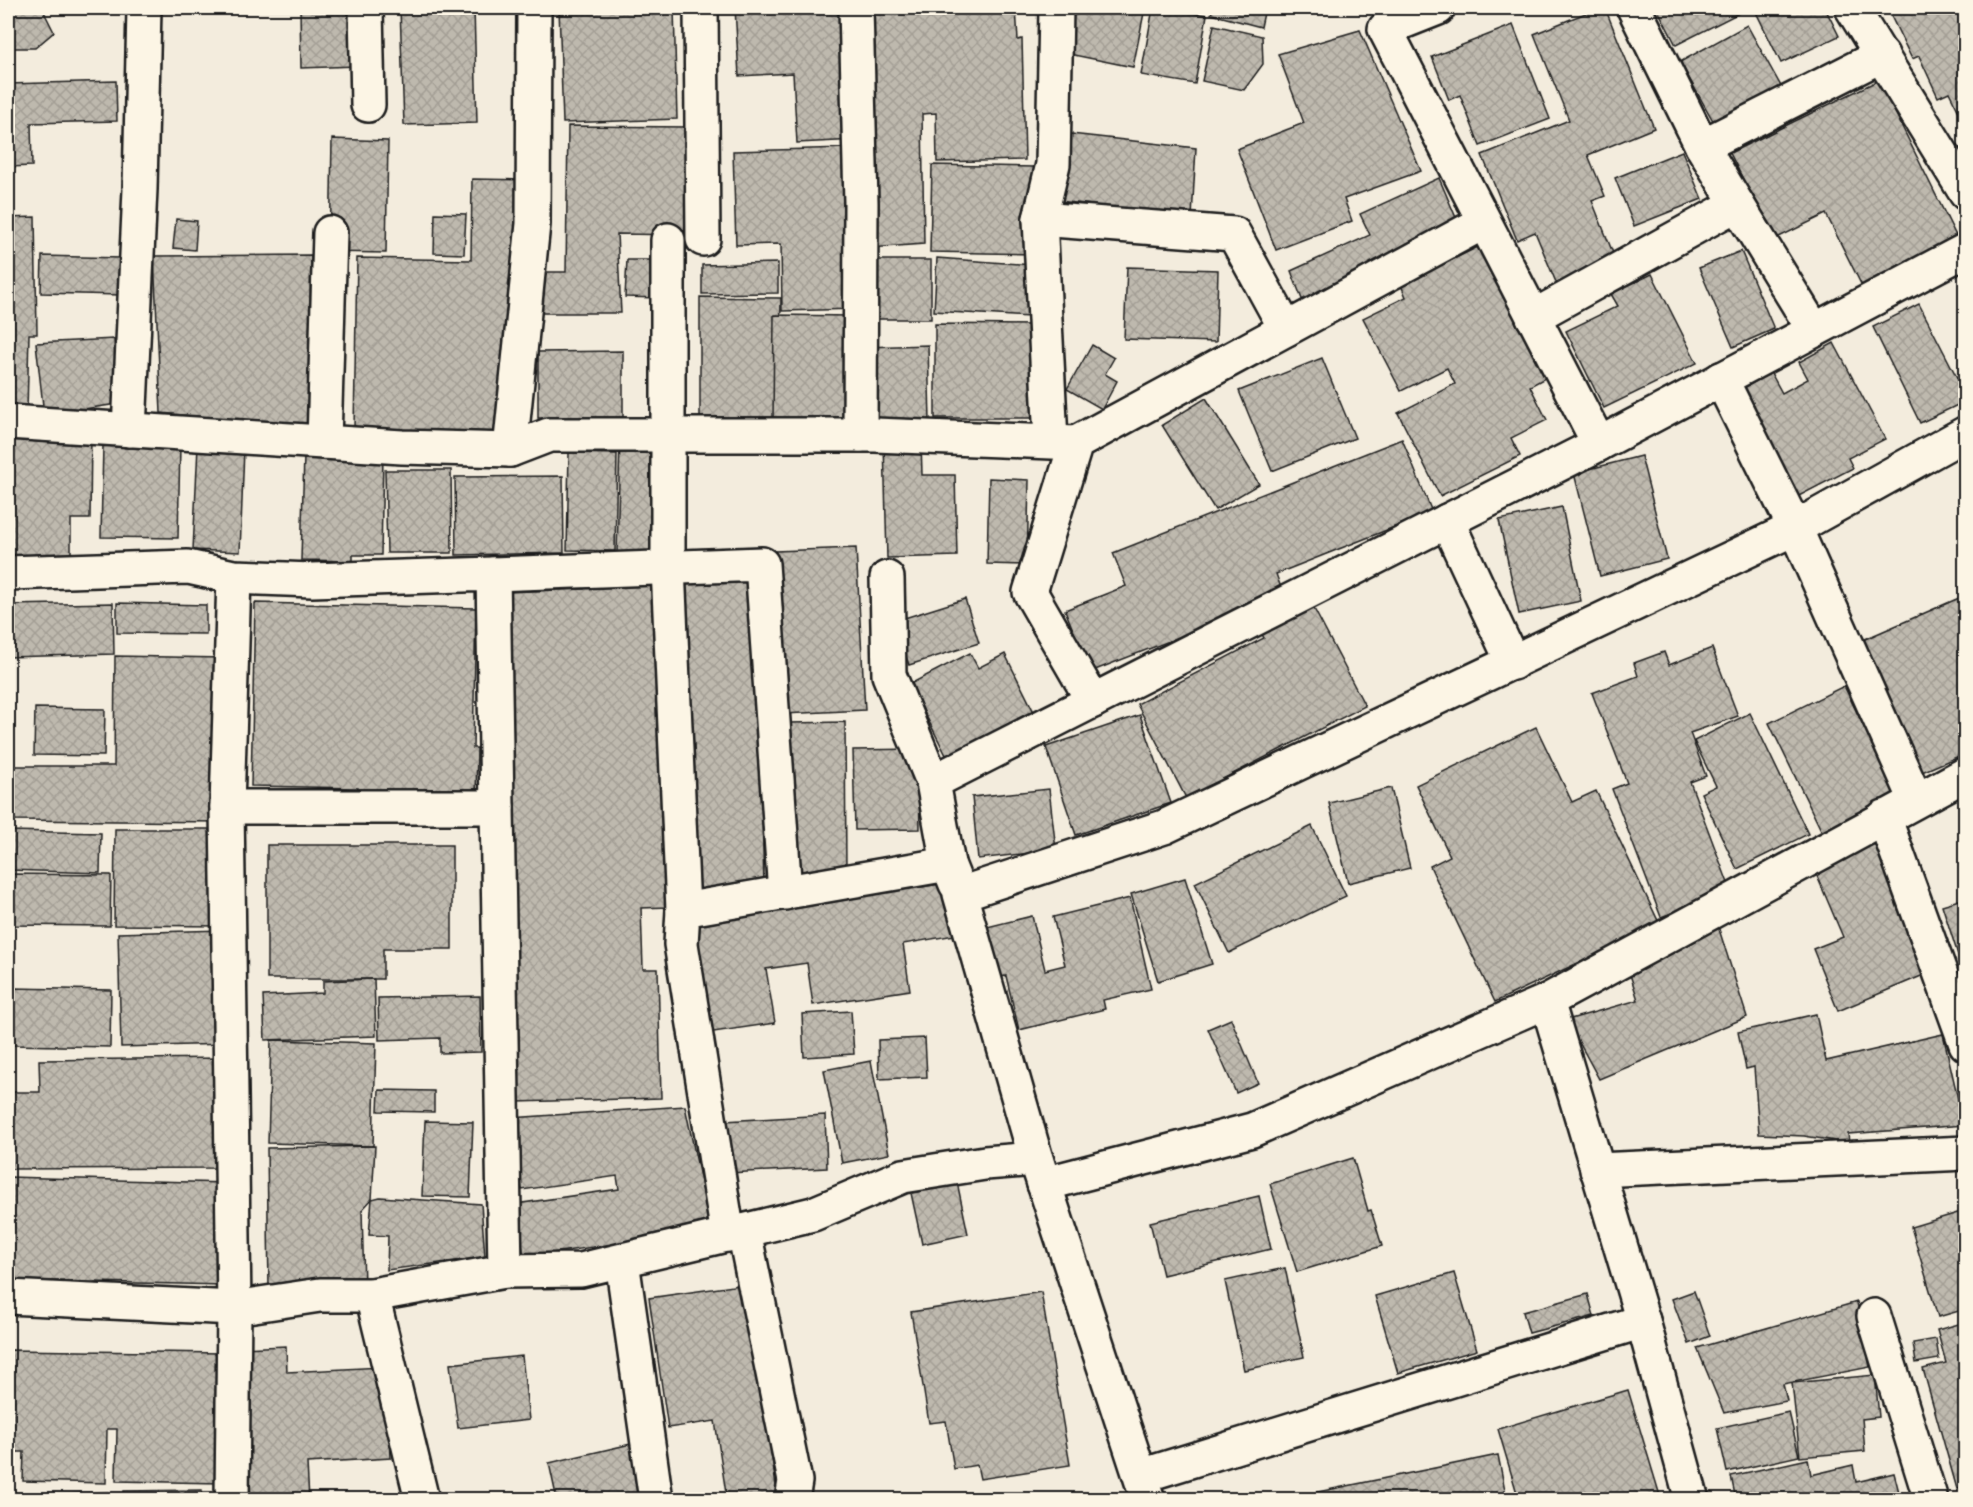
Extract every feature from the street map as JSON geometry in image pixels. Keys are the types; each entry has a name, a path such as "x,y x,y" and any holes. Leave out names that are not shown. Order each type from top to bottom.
{"street":[{"path":"129,430 140,189 144,8"},
{"path":"366,8 368,105"},
{"path":"510,450 533,224 534,8"},
{"path":"701,8 703,239"},
{"path":"856,8 861,203 860,435"},
{"path":"1056,8 1053,164 1040,219 1064,442 1030,592 1093,701"},
{"path":"1438,8 1380,18 1599,444"},
{"path":"1634,8 1702,146 1814,330"},
{"path":"1852,8 1965,193"},
{"path":"1702,146 1882,56"},
{"path":"1533,317 1737,204"},
{"path":"1040,219 1234,234 1286,329"},
{"path":"8,422 402,447 510,450 549,435 860,435 1064,442 1286,329 1484,222"},
{"path":"324,442 330,233"},
{"path":"668,240 666,434 668,567 682,910 681,944 736,1233 795,1481 792,1500"},
{"path":"933,782 1599,444 1965,250"},
{"path":"1721,379 1795,528 1916,800"},
{"path":"960,894 1164,827 1795,528 1965,433"},
{"path":"1447,521 1513,663"},
{"path":"8,573 188,567 234,577 312,580 762,564 785,892"},
{"path":"493,574 505,1271"},
{"path":"232,1500 234,1308 227,807 234,577"},
{"path":"887,578 889,675 933,782 948,864 960,894 1040,1172 1144,1488 1643,1321"},
{"path":"8,1297 234,1308 320,1295 372,1295 505,1271 581,1270 813,1214 903,1176 985,1163 1040,1172 1252,1130 1547,1001 1965,774"},
{"path":"227,807 497,807"},
{"path":"1884,817 1964,1038"},
{"path":"682,910 948,864"},
{"path":"1547,1001 1643,1321 1692,1500"},
{"path":"1597,1170 1965,1153"},
{"path":"622,1260 656,1500"},
{"path":"372,1295 422,1500"},
{"path":"1874,1316 1931,1500"}],"building":[{"path":"8,8 44,8 54,32 35,48 8,48"},
{"path":"300,8 355,8 357,66 301,68"},
{"path":"400,8 474,8 477,123 404,125"},
{"path":"559,8 674,8 677,119 563,123"},
{"path":"735,8 850,8 857,140 797,143 793,73 739,76"},
{"path":"863,8 1016,8 1018,40 1022,39 1025,160 937,162 936,113 922,114 924,244 870,248"},
{"path":"1067,8 1145,8 1133,67 1059,52"},
{"path":"1153,8 1207,15 1195,84 1141,75"},
{"path":"1213,8 1265,8 1261,27 1211,14"},
{"path":"1598,8 1605,8 1654,128 1588,155 1605,196 1592,201 1617,263 1558,287 1535,232 1517,240 1482,155 1569,120 1534,34"},
{"path":"1657,8 1741,8 1743,11 1676,45"},
{"path":"1754,8 1825,8 1839,36 1781,63"},
{"path":"1887,8 1966,8 1966,126 1949,92 1938,97 1919,56 1912,59"},
{"path":"1214,25 1262,36 1263,64 1244,90 1202,81"},
{"path":"1513,25 1550,119 1480,146 1460,95 1449,100 1432,57"},
{"path":"1747,25 1783,90 1716,126 1680,62"},
{"path":"1360,30 1421,171 1344,199 1352,221 1276,250 1237,149 1304,123 1278,54"},
{"path":"1879,80 1958,240 1862,286 1826,214 1773,240 1730,153"},
{"path":"116,81 117,121 31,123 32,166 8,167 8,84"},
{"path":"568,126 692,127 691,235 617,234 621,313 536,313 537,272 566,272"},
{"path":"1062,133 1196,148 1192,217 1059,201"},
{"path":"332,139 388,141 386,253 330,252"},
{"path":"848,148 856,309 782,311 781,244 736,245 733,151"},
{"path":"1682,151 1702,199 1634,226 1615,178"},
{"path":"932,165 1034,167 1032,254 930,252"},
{"path":"1439,178 1460,227 1305,307 1291,271 1370,235 1360,214"},
{"path":"472,179 528,180 496,440 354,429 357,258 471,260"},
{"path":"435,213 466,214 464,254 434,253"},
{"path":"35,217 37,334 29,334 27,411 8,409 8,218"},
{"path":"176,219 197,221 195,250 173,248"},
{"path":"1480,246 1547,377 1530,386 1547,420 1511,438 1520,456 1440,496 1398,413 1455,384 1447,368 1401,391 1363,318 1406,297 1401,285"},
{"path":"1741,251 1774,329 1733,347 1699,268"},
{"path":"311,255 308,427 161,413 154,256"},
{"path":"42,256 121,258 120,295 41,293"},
{"path":"937,258 1033,265 1029,317 934,311"},
{"path":"627,260 659,260 658,298 625,297"},
{"path":"862,260 931,260 931,319 862,319"},
{"path":"778,263 778,293 702,294 702,265"},
{"path":"1127,267 1218,270 1216,342 1124,339"},
{"path":"1652,274 1697,363 1604,408 1566,331 1618,306 1611,294"},
{"path":"700,297 781,298 779,442 700,441"},
{"path":"1919,304 1966,395 1966,401 1920,423 1873,327"},
{"path":"774,315 852,316 850,423 773,422"},
{"path":"935,324 1035,325 1034,418 935,418"},
{"path":"114,339 117,404 44,415 36,343"},
{"path":"1834,343 1885,439 1848,458 1853,468 1795,498 1738,391 1771,373 1782,393 1808,379 1799,362"},
{"path":"928,345 930,422 867,424 864,347"},
{"path":"1092,345 1114,358 1105,374 1117,381 1102,409 1067,389"},
{"path":"623,351 623,418 538,418 538,352"},
{"path":"1322,358 1355,438 1272,471 1239,391"},
{"path":"1206,398 1259,484 1215,510 1162,425"},
{"path":"8,432 91,434 90,519 71,519 71,558 8,557"},
{"path":"1402,439 1432,512 1276,574 1284,596 1090,672 1065,610 1126,586 1113,553"},
{"path":"921,441 922,475 955,475 957,556 887,558 884,443"},
{"path":"620,442 659,443 657,554 617,553"},
{"path":"103,445 180,446 178,538 101,537"},
{"path":"198,446 244,449 240,552 193,550"},
{"path":"569,453 617,454 615,551 567,550"},
{"path":"304,455 383,456 381,555 353,555 353,561 301,560"},
{"path":"1641,456 1667,559 1600,576 1574,473"},
{"path":"385,470 451,470 452,553 387,553"},
{"path":"563,476 564,553 456,555 455,477"},
{"path":"989,478 1029,480 1027,565 987,564"},
{"path":"1562,507 1581,601 1519,614 1499,520"},
{"path":"856,548 865,710 783,714 775,551"},
{"path":"755,569 764,885 691,891 679,573"},
{"path":"659,583 668,907 641,908 643,969 658,969 661,1098 516,1102 504,592 584,589 584,585"},
{"path":"1966,595 1966,753 1915,775 1856,643"},
{"path":"965,599 979,643 909,665 895,621"},
{"path":"113,603 114,654 8,657 8,605"},
{"path":"117,603 206,605 206,634 117,633"},
{"path":"255,603 476,608 473,748 477,748 476,800 358,798 358,788 251,786"},
{"path":"1311,603 1365,706 1186,798 1137,704 1264,638 1259,629"},
{"path":"1712,648 1738,716 1690,733 1706,776 1690,782 1731,891 1661,917 1612,789 1627,783 1592,693 1638,676 1634,663 1664,652 1669,665"},
{"path":"970,653 978,668 1005,654 1037,718 950,763 910,684"},
{"path":"115,656 224,658 223,822 8,820 8,766 114,766"},
{"path":"1844,686 1899,799 1824,836 1769,723"},
{"path":"35,708 105,709 104,756 34,755"},
{"path":"1750,713 1808,834 1737,869 1701,793 1716,786 1694,741"},
{"path":"1140,715 1171,803 1076,835 1046,747"},
{"path":"845,722 846,873 791,873 789,723"},
{"path":"1536,727 1572,802 1596,791 1661,927 1582,965 1580,962 1495,1002 1430,866 1450,856 1416,785"},
{"path":"918,749 920,829 855,830 853,750"},
{"path":"1391,788 1410,868 1348,883 1329,803"},
{"path":"1049,789 1056,850 978,859 972,797"},
{"path":"1312,826 1346,896 1229,953 1195,883"},
{"path":"115,829 222,829 220,926 114,925"},
{"path":"8,831 101,833 100,873 8,870"},
{"path":"1877,843 1904,907 1898,909 1926,974 1838,1011 1813,949 1843,937 1814,869"},
{"path":"267,845 452,845 452,949 383,949 383,979 267,979"},
{"path":"8,874 111,875 110,926 8,925"},
{"path":"1185,878 1212,964 1158,981 1131,894"},
{"path":"947,883 955,935 903,944 910,990 813,1005 807,963 766,969 775,1023 707,1033 689,922"},
{"path":"1130,898 1151,989 1103,1000 1105,1009 1019,1030 1006,976 996,978 983,928 1032,916 1045,970 1065,965 1053,917"},
{"path":"1966,898 1966,980 1942,905"},
{"path":"1717,923 1747,1017 1599,1079 1567,1020 1638,1000 1629,971"},
{"path":"223,930 226,1044 121,1047 118,933"},
{"path":"374,979 376,1036 265,1040 263,996 323,993 323,981"},
{"path":"12,988 111,990 110,1047 11,1045"},
{"path":"480,996 481,1052 440,1053 440,1038 379,1040 378,998"},
{"path":"851,1011 854,1054 804,1057 802,1014"},
{"path":"1816,1014 1826,1061 1943,1034 1964,1125 1848,1134 1849,1143 1804,1136 1759,1134 1754,1067 1746,1069 1738,1032"},
{"path":"1231,1019 1258,1083 1236,1093 1208,1029"},
{"path":"925,1038 927,1077 879,1079 878,1040"},
{"path":"271,1040 376,1043 373,1146 268,1143"},
{"path":"225,1058 226,1168 8,1169 8,1092 40,1092 39,1060"},
{"path":"871,1061 889,1154 842,1163 824,1070"},
{"path":"379,1090 434,1091 434,1112 378,1111"},
{"path":"685,1106 711,1230 524,1257 516,1204 619,1189 617,1176 522,1190 511,1118"},
{"path":"825,1115 827,1168 728,1173 725,1121"},
{"path":"425,1121 473,1122 470,1197 422,1196"},
{"path":"375,1146 372,1199 362,1210 364,1287 269,1289 267,1148"},
{"path":"1353,1158 1368,1211 1371,1210 1382,1246 1297,1272 1270,1184"},
{"path":"8,1177 226,1183 223,1285 8,1280"},
{"path":"957,1182 968,1234 922,1244 911,1193"},
{"path":"1259,1196 1271,1249 1163,1275 1150,1222"},
{"path":"380,1197 481,1204 485,1257 387,1270 388,1236 369,1235 372,1199"},
{"path":"1961,1212 1966,1226 1966,1309 1938,1317 1911,1227"},
{"path":"1285,1268 1304,1357 1244,1370 1225,1281"},
{"path":"1454,1273 1477,1350 1398,1373 1375,1296"},
{"path":"747,1284 778,1500 727,1500 715,1421 668,1428 649,1298"},
{"path":"1694,1291 1710,1336 1689,1344 1672,1299"},
{"path":"1041,1292 1070,1465 980,1479 977,1465 954,1469 946,1421 929,1423 911,1312"},
{"path":"1588,1294 1594,1316 1529,1333 1523,1312"},
{"path":"1857,1302 1870,1367 1783,1384 1787,1401 1724,1413 1697,1348"},
{"path":"1966,1322 1966,1487 1957,1489 1923,1369 1946,1363 1937,1330"},
{"path":"1936,1339 1939,1359 1916,1363 1913,1343"},
{"path":"286,1346 287,1372 382,1367 389,1416 391,1458 307,1463 309,1500 251,1500 242,1348"},
{"path":"8,1350 223,1353 221,1483 116,1481 117,1429 107,1429 106,1483 23,1481 24,1452 8,1452"},
{"path":"522,1356 529,1420 458,1428 450,1364"},
{"path":"1875,1375 1879,1417 1862,1419 1865,1451 1800,1457 1792,1383"},
{"path":"1628,1390 1661,1499 1519,1500 1498,1429"},
{"path":"1789,1412 1799,1456 1727,1472 1717,1428"},
{"path":"631,1444 643,1500 557,1500 549,1463"},
{"path":"1498,1455 1507,1500 1279,1500"},
{"path":"1808,1459 1811,1475 1853,1465 1856,1482 1894,1473 1901,1500 1736,1500 1731,1476"},
{"path":"202,1490 202,1500 124,1500 124,1491"},
{"path":"109,1492 109,1500 23,1500 23,1496"}]}
